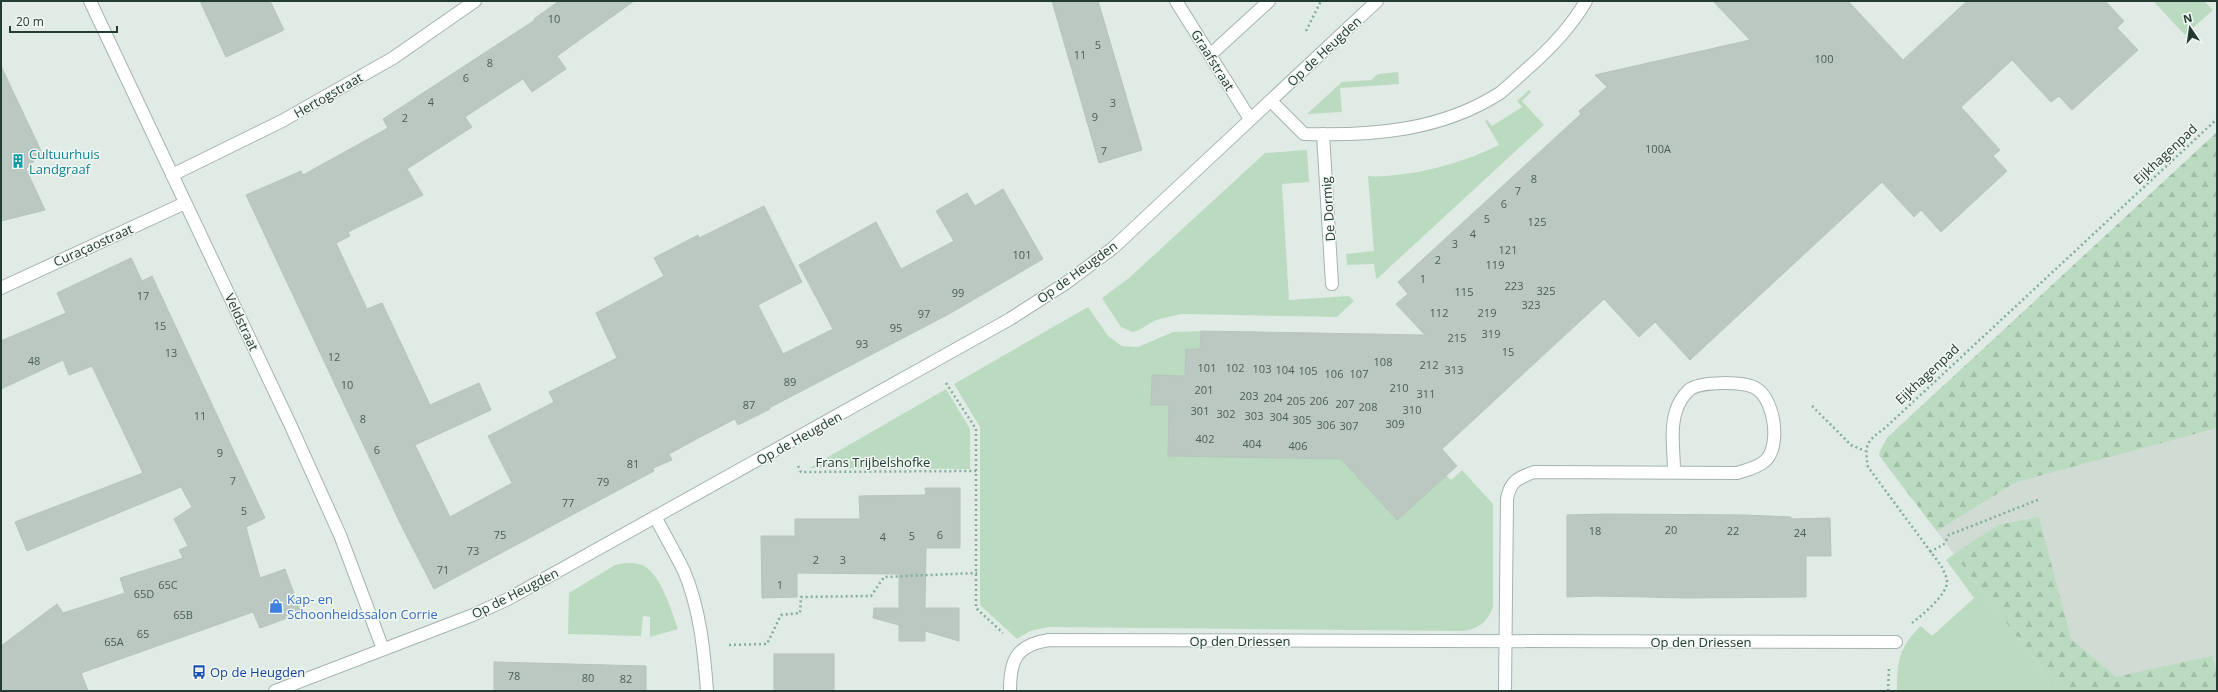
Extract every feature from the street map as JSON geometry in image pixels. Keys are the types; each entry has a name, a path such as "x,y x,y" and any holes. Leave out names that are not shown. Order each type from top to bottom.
{"street":[{"name":"Veldstraat","path":"90,1 290,424 337,528 383,649"},
{"name":"Hertogstraat","path":"172,175 282,121 393,58 476,1"},
{"name":"Graafstraat","path":"1176,1 1250,119"},
{"path":"1210,55 1269,1"},
{"name":"Op de Heugden","path":"275,691 473,615 508,599 785,446 1010,319 1054,291 1113,248 1376,1"},
{"path":"1271,100 1304,134 1344,135 1393,131 1433,124 1475,107 1501,92 1541,57 1573,23 1586,1"},
{"name":"De Dormig","path":"1323,134 1332,284"},
{"name":"Curaçaostraat","path":"1,288 185,203"},
{"path":"1505,691 1507,498 1509,486 1518,478 1534,472 1737,473 1757,466 1766,461 1771,452 1774,434 1773,415 1767,401 1757,389 1742,384 1700,385 1689,390 1676,411 1674,423 1674,472"},
{"path":"655,517 684,572 697,613 704,646 707,691"},
{"name":"Op den Driessen","path":"1021,650 1034,642 1049,640 1896,642"},
{"path":"1010,691 1012,663 1021,650"}],"path":[{"name":"Eijkhagenpad","path":"1865,451 1870,438 1891,422 2217,119"},
{"path":"933,362 976,429 976,608 1021,650"},
{"path":"1812,406 1851,445 1865,451 1868,467 1946,576 1947,582 1945,590 1906,629 1896,642 1890,658 1888,691"},
{"name":"Frans Trijbelshofke","path":"785,446 801,472 976,471"},
{"path":"1930,552 1944,544 1949,535 2040,499"},
{"path":"704,646 767,644 781,615 800,613 801,597 871,596 884,577 977,573"}],"shaded area":[{"path":"2217,187 2217,691 2058,691 1879,455 1881,448 1887,438 2007,327"}],"green space":[{"path":"2153,1 2204,1 2213,10 2185,35"},
{"path":"1398,72 1399,84 1340,88 1342,112 1307,114 1342,82 1371,80 1378,74"},
{"path":"1529,90 1531,92 1522,101 1544,125 1378,278 1376,279 1374,264 1347,265 1346,254 1374,251 1368,176 1396,175 1436,168 1474,156 1499,145 1485,121 1487,120 1492,126 1522,107 1517,101"},
{"path":"2217,132 2217,428 2016,482 1937,531 1879,455 1887,438"},
{"path":"1307,150 1309,182 1282,184 1289,300 1349,296 1354,301 1337,317 1181,314 1156,320 1133,332 1121,327 1102,298 1129,278 1265,153"},
{"path":"1088,307 1108,336 1122,346 1138,347 1173,332 1201,331 1200,349 1186,349 1185,376 1152,375 1151,405 1169,405 1168,456 1341,459 1397,520 1446,475 1451,480 1462,470 1493,504 1493,607 1488,617 1479,626 1464,631 1048,627 1030,631 1017,639 980,605 980,427 954,384"},
{"path":"946,389 970,429 970,469 809,468"},
{"path":"2039,517 2071,639 2116,677 2212,656 2217,671 2217,691 2058,691 1954,554 1998,525"},
{"path":"1954,554 2058,691 1897,691 1899,663 1908,641 1921,626 1932,636 1974,598 1946,560"},
{"path":"626,563 642,565 652,573 666,596 678,629 650,637 650,617 643,616 641,636 568,634 569,593 615,565"}],"building":[{"path":"200,1 270,1 284,30 226,57"},
{"path":"559,1 634,1 557,56 566,69 532,92 523,79 465,117 472,127 407,169 423,195 348,232 350,236 336,243 367,309 382,303 430,405 479,383 491,410 415,445 450,517 512,483 488,436 554,402 549,392 617,358 596,313 664,276 654,258 698,235 699,238 764,206 802,282 758,305 783,354 833,329 799,265 876,222 901,269 954,241 936,211 967,193 975,206 1003,189 1043,259 949,314 769,408 770,409 738,425 735,419 702,436 669,454 672,460 653,468 654,471 434,589 402,527 246,195 301,171 303,175 388,128 383,119 535,20 534,19"},
{"path":"1052,1 1098,1 1142,150 1099,163"},
{"path":"1713,1 1848,1 1903,60 1967,1 2105,1 2124,21 2117,28 2138,50 2072,110 2059,96 2051,102 2012,60 1961,107 2000,150 1993,156 2007,171 1941,232 1921,210 1914,217 1882,182 1690,360 1655,322 1639,337 1604,299 1442,449 1457,466 1397,520 1341,459 1168,456 1169,405 1151,405 1152,375 1185,376 1186,349 1200,349 1201,331 1425,335 1396,304 1408,294 1398,282 1581,114 1579,111 1607,87 1595,75 1750,40"},
{"name":"Cultuurhuis Landgraaf","path":"1,66 42,153 26,169 45,210 1,221"},
{"path":"131,258 142,281 152,276 265,518 246,527 260,578 285,569 301,613 260,628 253,612 81,673 88,691 1,691 1,646 57,604 63,613 125,593 120,578 183,558 179,550 188,546 174,519 192,507 181,487 27,551 15,522 143,473 92,366 69,375 63,360 1,389 1,341 66,313 57,293"},
{"path":"925,488 960,488 960,548 926,548 925,608 959,608 959,641 925,631 925,641 899,641 899,625 873,618 874,608 899,608 899,574 797,573 797,597 762,598 761,536 795,536 795,519 860,519 859,496 926,495"},
{"path":"1567,515 1746,515 1791,517 1791,519 1830,518 1831,556 1806,556 1806,597 1567,597"},
{"path":"774,654 834,654 834,691 774,691"},
{"path":"494,662 646,666 646,691 494,691"}],"place":[{"name":"Cultuurhuis Landgraaf","path":"18,161"},
{"name":"Kap- en Schoonheidssalon Corrie","path":"276,606"},
{"name":"Op de Heugden","path":"199,672"}]}
